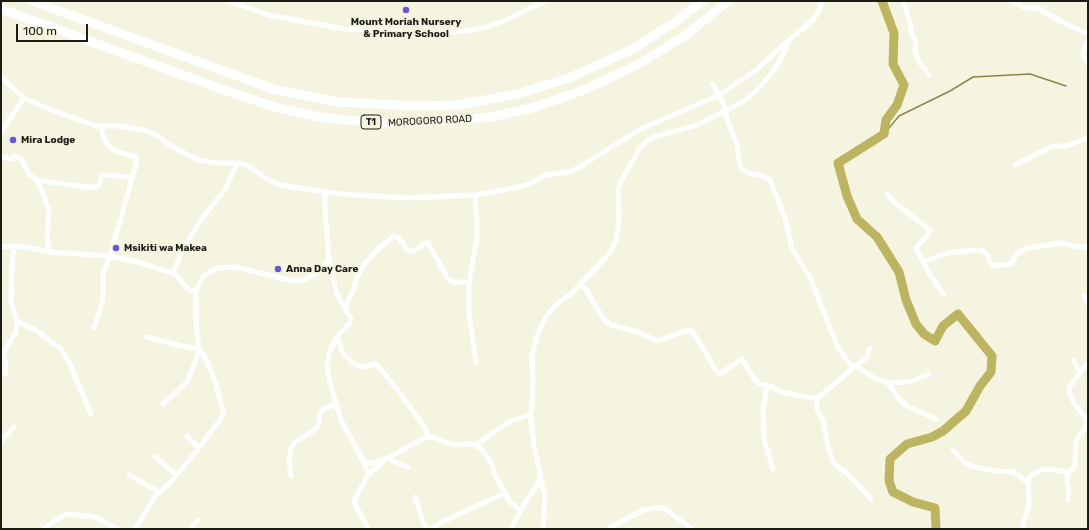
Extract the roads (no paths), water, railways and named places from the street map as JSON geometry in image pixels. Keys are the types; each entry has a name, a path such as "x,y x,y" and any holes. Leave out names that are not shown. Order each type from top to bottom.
{"highway":[{"name":"MOROGORO ROAD","path":"32,1 276,90 338,102 417,106 458,105 503,97 569,78 633,49 677,21 702,1"},
{"name":"MOROGORO ROAD","path":"1,9 278,108 324,118 382,123 452,121 490,117 532,108 584,90 639,64 686,35 728,1"}],"street":[{"path":"230,1 268,15 345,29 435,34 483,28 506,20 545,1"},
{"path":"1,77 24,98 51,110 101,127 120,126 147,131 158,136 172,147 199,160 216,163 237,163 252,168 266,179 279,185 341,194 408,198 476,196 519,187 545,176 568,172 578,168 639,130 719,95 756,70 790,39 812,22 820,9 821,1"},
{"path":"903,1 910,22 911,33 916,42 915,51 919,62 929,74"},
{"path":"1012,1 1024,8 1038,8 1060,21 1088,34"},
{"path":"543,529 545,497 534,446 531,414 533,389 532,354 536,337 547,315 558,303 571,294 608,255 614,245 619,220 618,189 640,148 654,137 691,127 741,103 760,87 778,64 790,39"},
{"path":"1088,41 1083,53 1083,58 1088,63"},
{"path":"713,84 723,102 724,110 737,144 742,169 748,173 770,180 785,218 792,249 810,277 838,348 855,367 876,379 888,383 912,381 929,374"},
{"path":"1,132 24,98"},
{"path":"94,328 102,304 103,274 110,256 131,177 137,161 136,157 115,151 110,147 104,140 101,127"},
{"path":"1015,165 1053,146 1066,146 1088,138"},
{"path":"1,157 12,160 14,156 21,159 30,175 37,180 73,186 99,186 102,175 131,177"},
{"path":"173,273 183,249 207,212 226,188 237,163"},
{"path":"37,180 49,212 47,237 49,252"},
{"path":"324,191 324,209 329,260 339,300 351,319 350,323 337,338 330,350 327,366 329,379 344,426 364,463 368,475"},
{"path":"886,194 930,230 916,247 924,261 928,273 944,295"},
{"path":"476,196 477,237 470,282 469,313 476,362"},
{"path":"345,308 353,291 357,277 364,265 376,251 394,236 399,238 408,251 414,250 428,243 448,279 454,282 470,282"},
{"path":"924,261 948,254 978,250 987,254 992,266 1011,264 1017,253 1027,248 1061,243 1079,247 1088,247"},
{"path":"5,374 6,365 3,353 16,332 17,321 11,301 14,246"},
{"path":"1,247 22,246 49,252 110,256 137,262 173,273 186,287 190,290 196,291"},
{"path":"162,404 188,380 198,349 196,291 203,277 211,270 217,268 236,267 277,278 299,280 311,277 324,267 329,260"},
{"path":"580,284 585,288 604,320 611,325 638,332 657,341 682,332 691,331 694,333 715,369 720,374 742,359 755,380 760,384 781,392 817,399"},
{"path":"1084,296 1088,303"},
{"path":"17,321 37,331 61,349 70,362 91,414"},
{"path":"135,529 156,495 199,448 222,418 224,412 215,381 206,359 198,349 147,337"},
{"path":"337,338 343,353 353,364 361,367 373,364 380,368 425,428 428,437"},
{"path":"870,348 867,357 817,399 817,409 823,420 829,451 833,462 836,466 849,475 871,499"},
{"path":"1072,360 1080,373"},
{"path":"1022,529 1029,504 1027,482 1032,475 1047,469 1068,472 1072,470 1075,465 1076,442 1087,425 1086,419 1074,403 1069,391 1070,386 1088,364"},
{"path":"888,383 899,399 907,406 936,419"},
{"path":"767,386 763,411 764,439 773,469"},
{"path":"291,476 289,459 290,448 294,443 313,431 318,425 323,409 336,404"},
{"path":"475,445 511,421 531,414"},
{"path":"1,441 14,427"},
{"path":"187,436 199,448"},
{"path":"364,463 376,462 387,458 414,442 428,437 437,438 454,445 475,445 480,448 491,462 495,475 505,493 512,504 520,510"},
{"path":"953,450 964,462 971,466 996,471 1014,472 1027,482"},
{"path":"155,457 176,474"},
{"path":"387,458 400,465 408,467"},
{"path":"368,529 354,502 355,498 368,475 387,458"},
{"path":"1068,472 1066,481 1069,494 1068,500"},
{"path":"129,475 160,492"},
{"path":"511,529 520,510 535,489 540,478"},
{"path":"431,529 442,522 505,493"},
{"path":"415,497 427,529"},
{"path":"608,529 643,510 656,508 663,508 692,529"},
{"path":"43,529 62,516 69,514 95,517 118,529"},
{"path":"190,529 198,520"}],"waterway":[{"path":"882,1 894,33 893,64 904,85 897,105 886,120 884,134 838,163 847,196 857,219 877,237 899,272 906,300 916,324 924,334 935,341 943,326 958,314 992,356 991,372 980,386 966,411 943,431 932,437 907,444 890,459 889,481 893,492 913,502 935,508 936,529"},
{"path":"884,134 899,116 950,91 973,77 1030,74 1066,86"}],"place":[{"name":"Mount Moriah Nursery & Primary School","path":"406,10"},
{"name":"Mira Lodge","path":"13,140"},
{"name":"Msikiti wa Makea","path":"116,248"},
{"name":"Anna Day Care","path":"278,269"}]}
